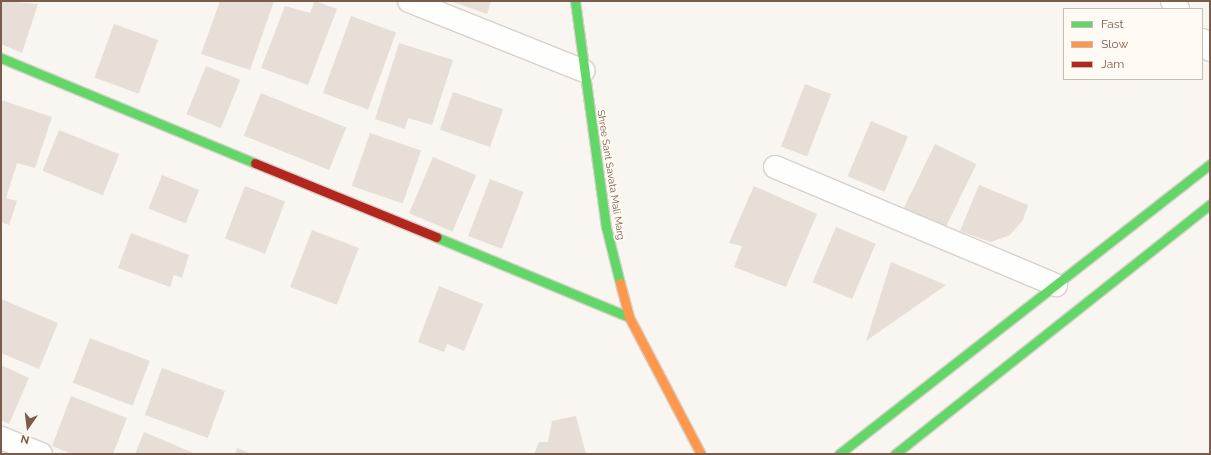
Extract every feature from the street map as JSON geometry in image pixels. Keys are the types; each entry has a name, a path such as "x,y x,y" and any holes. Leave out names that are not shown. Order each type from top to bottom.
{"main road":[{"name":"Shree Sant Savata Mali Marg","path":"575,1 606,227 629,317 701,454"},
{"path":"1,58 629,317"},
{"path":"851,450 1056,285 1210,164"},
{"path":"895,454 1210,204"}],"street":[{"path":"409,1 584,71"},
{"path":"1203,41 1210,50"},
{"path":"775,167 1056,285"},
{"path":"1,438 41,454"}],"building":[{"path":"1,1 38,4 22,53 1,44"},
{"path":"220,1 274,1 250,70 201,54"},
{"path":"315,1 337,9 308,85 261,68 285,6 310,13"},
{"path":"450,1 491,1 487,14"},
{"path":"351,16 396,32 368,109 323,93"},
{"path":"114,24 158,40 139,94 95,78"},
{"path":"399,43 453,60 432,125 408,118 405,129 375,119"},
{"path":"206,66 240,80 221,128 187,114"},
{"path":"805,84 831,94 807,157 781,147"},
{"path":"453,92 503,109 490,147 440,130"},
{"path":"261,93 346,127 329,170 244,136"},
{"path":"1,100 52,117 35,168 17,163 6,198 17,201 9,225 1,222"},
{"path":"871,121 908,137 884,192 848,176"},
{"path":"59,130 119,154 103,195 43,171"},
{"path":"370,133 421,151 403,204 352,186"},
{"path":"935,144 976,164 945,229 903,209"},
{"path":"433,157 476,175 452,232 409,213"},
{"path":"162,175 199,190 186,223 149,208"},
{"path":"490,179 524,192 502,249 468,236"},
{"path":"979,185 1028,205 1023,220 1010,235 991,242 960,231"},
{"path":"245,186 285,201 265,254 225,238"},
{"path":"754,186 817,214 786,287 734,267 742,246 729,243"},
{"path":"836,227 876,244 852,299 813,282"},
{"path":"312,230 359,248 337,305 290,287"},
{"path":"131,233 189,255 182,278 174,275 170,287 118,268"},
{"path":"891,262 946,285 866,341"},
{"path":"439,286 483,304 464,351 447,344 444,352 418,342"},
{"path":"1,299 58,323 39,369 1,353"},
{"path":"90,338 150,361 133,406 73,383"},
{"path":"1,365 29,378 9,424 1,420"},
{"path":"162,368 225,391 208,438 145,415"},
{"path":"71,396 127,418 113,454 72,454 52,446"},
{"path":"576,416 586,454 534,454 539,442 548,442 552,421"},
{"path":"144,432 196,454 135,454"},
{"path":"237,448 252,454 235,454"}],"traffic: fast":[{"path":"575,1 606,227 620,283"},
{"path":"1,58 255,163"},
{"path":"839,454 1210,164"},
{"path":"895,454 1210,204"},
{"path":"436,237 629,317"}],"traffic: slow":[{"path":"620,283 629,317 701,454"}],"traffic: jam":[{"path":"255,163 436,237"}]}
